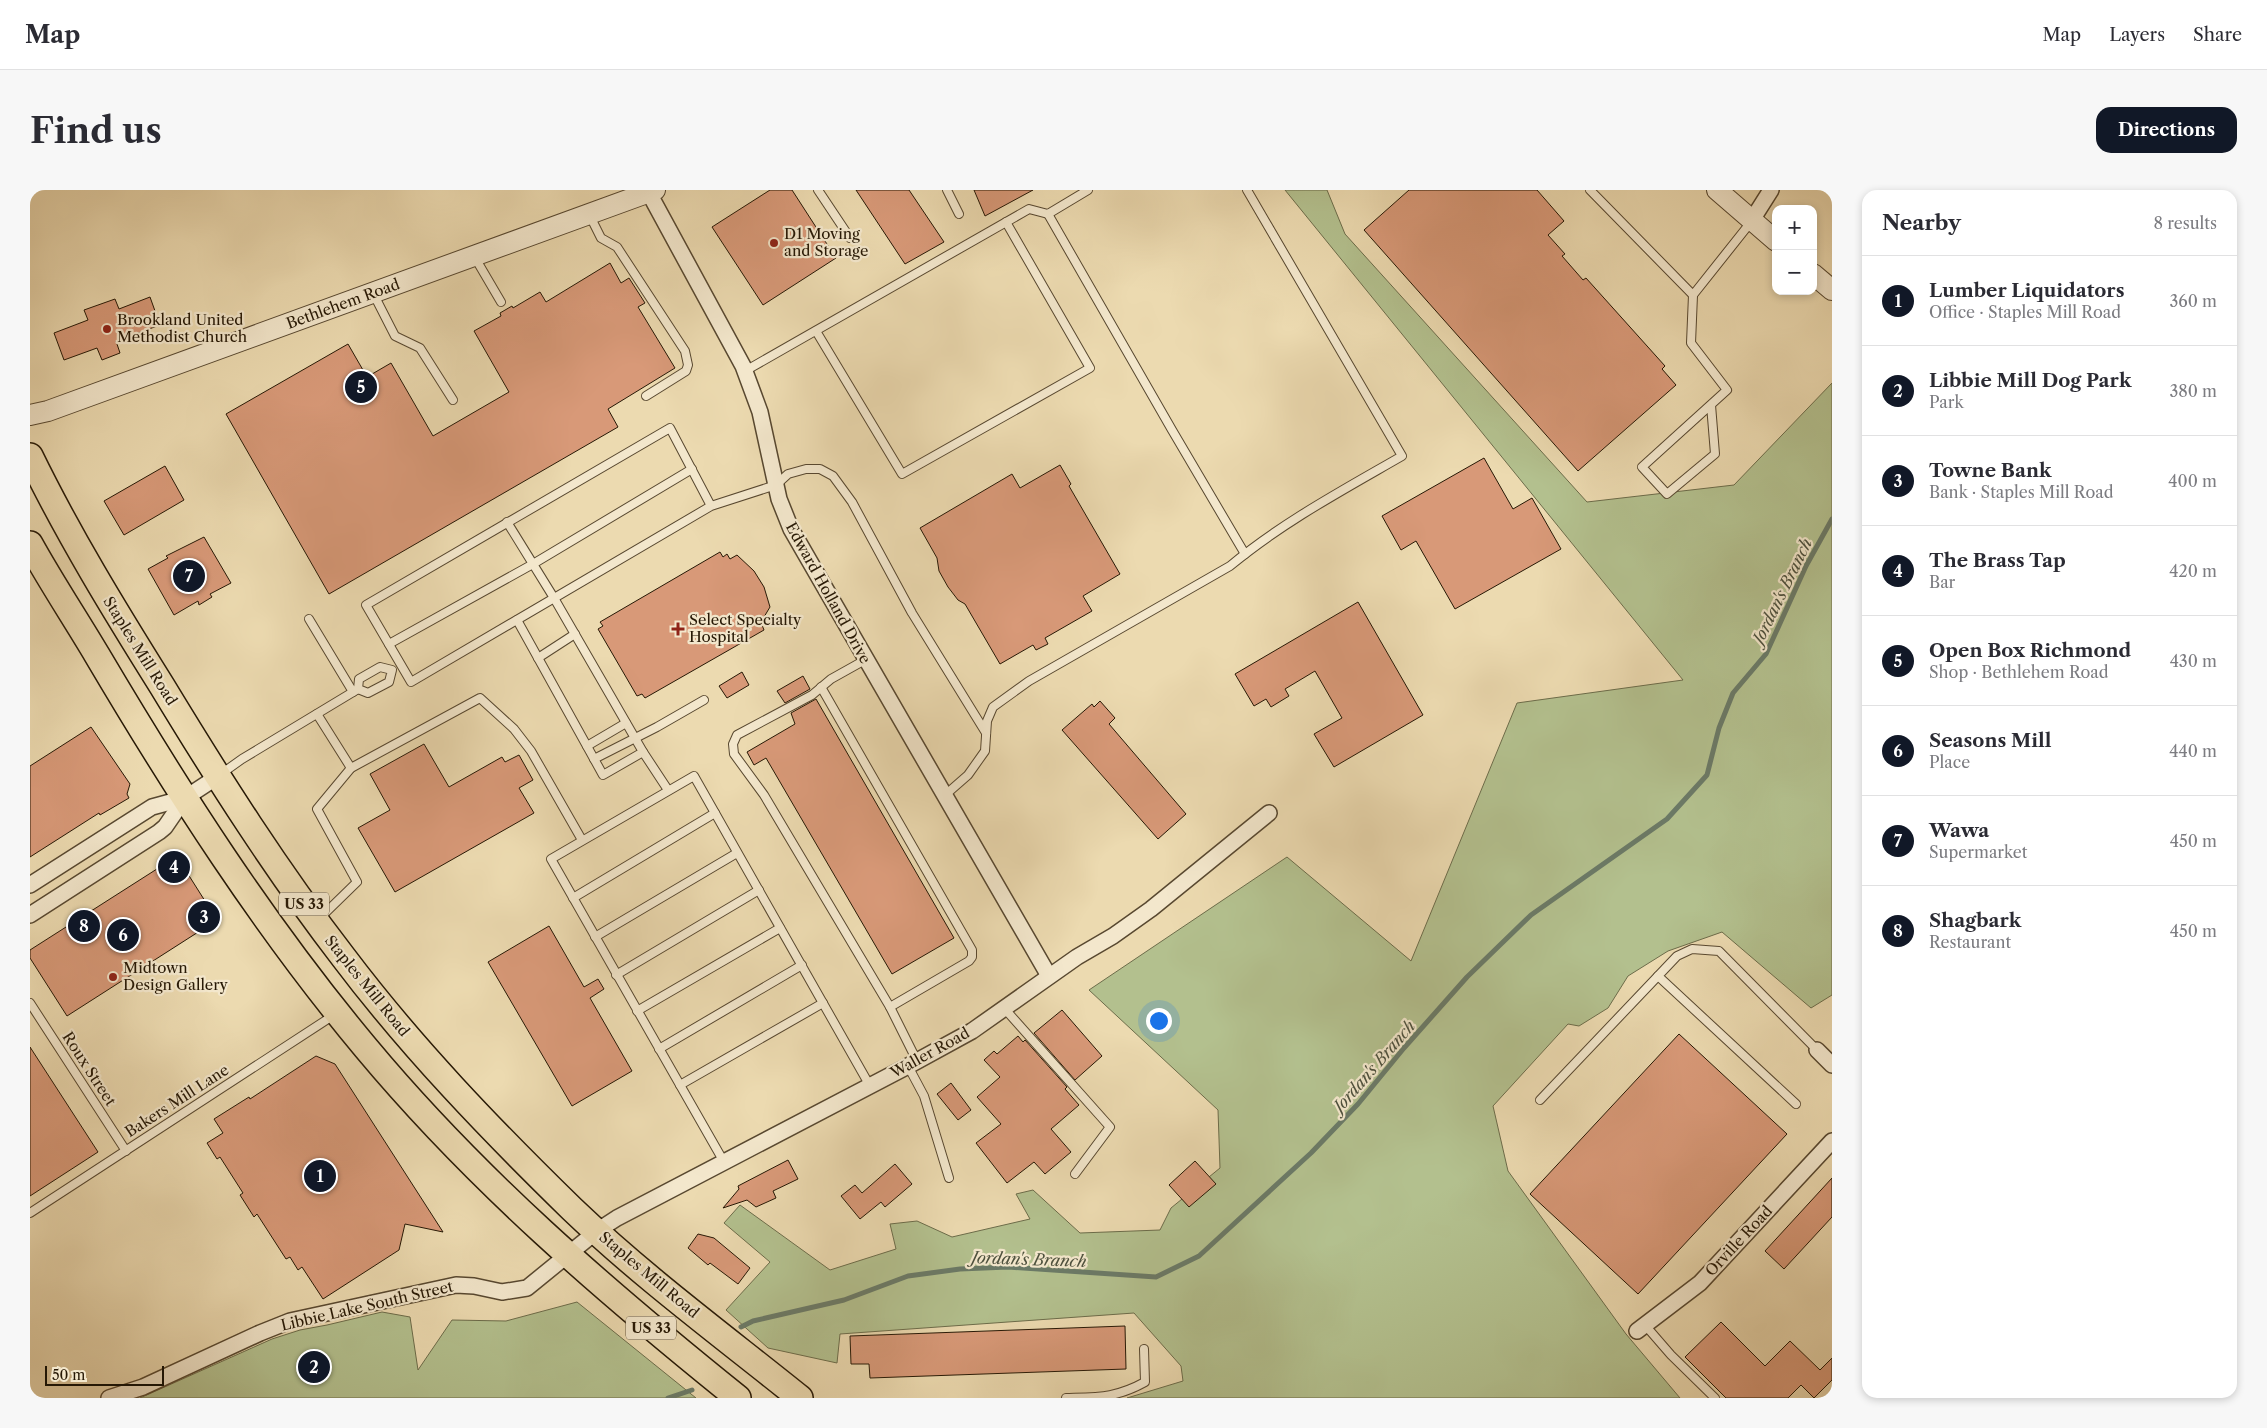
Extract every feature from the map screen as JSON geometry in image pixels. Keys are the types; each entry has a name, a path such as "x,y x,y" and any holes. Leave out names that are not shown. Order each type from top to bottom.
{"main road":[{"name":"Staples Mill Road","path":"30,456 89,568 217,776 260,843 368,989 438,1071 476,1112 597,1232 786,1394"},
{"name":"US 33","path":"30,544 185,798 269,923 368,1050 490,1183 566,1255 603,1288 738,1398"}],"street":[{"path":"1717,190 1772,238"},
{"path":"1752,220 1771,190"},
{"name":"Bethlehem Road","path":"30,415 48,411 652,191"},
{"name":"Edward Holland Drive","path":"652,191 745,372 760,412 776,485 791,529 1049,976"},
{"path":"1817,277 1832,290"},
{"path":"30,885 152,807 185,798 217,776"},
{"path":"30,914 159,832 165,827 185,798"},
{"name":"Waller Road","path":"566,1255 618,1218 913,1064 972,1031 1049,976 1113,936 1151,909 1269,813"},
{"path":"1817,1050 1832,1065"},
{"name":"Orville Road","path":"1641,1328 1700,1283 1832,1141"},
{"name":"Libbie Lake South Street","path":"109,1398 143,1387 290,1321 456,1285 474,1286 502,1292 518,1290 534,1283 566,1255"}],"lane":[{"path":"818,190 850,238"},
{"path":"947,190 959,214"},
{"path":"1048,214 1088,190"},
{"path":"944,796 968,775 986,751 987,721 993,707 1029,681 1230,566 1291,521 1402,456 1247,190"},
{"path":"1590,190 1693,295"},
{"path":"745,372 1029,209 1048,214 1245,554"},
{"path":"589,214 601,238 617,247 685,352 687,358 686,371 646,396"},
{"path":"1710,405 1715,454 1667,494 1642,467 1726,390 1691,343 1693,295 1752,220"},
{"path":"816,331 902,474 1090,368 1006,222"},
{"path":"474,256 501,302"},
{"path":"373,293 396,336 420,348 453,400"},
{"path":"711,506 670,428 366,605 411,682 711,506 776,485 788,474 806,469 820,469 833,476 852,502 912,613 986,733"},
{"path":"389,644 533,564 692,469"},
{"path":"507,522 554,598 643,752 668,790"},
{"path":"309,619 356,690 368,693 389,682 392,670 401,664"},
{"path":"517,620 603,775 643,752"},
{"path":"538,658 575,634"},
{"path":"865,660 812,695 738,735 733,744 734,754 764,795 890,1007 913,1064 949,1178"},
{"path":"217,776 356,690 359,678 380,667 392,670"},
{"path":"822,687 972,950 972,956 968,961 890,1007"},
{"path":"316,921 356,882 318,809 351,768 480,698 514,730 532,751 582,840"},
{"path":"594,759 634,737 657,727 704,700"},
{"path":"317,714 351,768"},
{"path":"587,746 626,722"},
{"path":"724,1162 551,859 694,776 870,1086"},
{"path":"573,898 715,814"},
{"path":"595,937 738,853"},
{"path":"616,975 759,890"},
{"path":"637,1011 780,928"},
{"path":"1540,1100 1677,956 1692,949 1719,951 1817,1050"},
{"path":"659,1049 802,965"},
{"path":"1658,976 1796,1104"},
{"name":"Roux Street","path":"30,1003 126,1151"},
{"path":"680,1084 823,1003"},
{"path":"1004,1008 1110,1128 1075,1174"},
{"name":"Bakers Mill Lane","path":"30,1213 338,1013"},
{"path":"1641,1328 1715,1398"},
{"path":"1066,1398 1119,1395 1127,1393 1145,1382 1144,1349"}],"green space":[{"path":"1285,190 1327,190 1345,234 1587,502 1734,485 1832,383 1832,995 1811,1008 1722,932 1668,951 1628,976 1608,1008 1579,1026 1568,1024 1493,1106 1508,1171 1626,1334 1680,1398 1127,1398 1183,1381 1181,1366 1134,1313 840,1334 837,1363 768,1348 726,1310 770,1262 724,1223 740,1205 830,1270 896,1249 890,1224 917,1221 952,1237 1030,1219 1016,1194 1033,1190 1080,1233 1160,1230 1171,1208 1220,1168 1218,1110 1089,990 1287,857 1411,961 1517,703 1683,680"},
{"path":"577,1302 696,1398 140,1398 272,1339 300,1330 382,1312 410,1317 418,1370 452,1320 506,1321"}],"building":[{"name":"D1 Moving and Storage","path":"770,190 792,190 836,258 763,305 712,227"},
{"path":"856,190 909,190 944,242 905,264"},
{"path":"974,190 1033,190 985,216"},
{"path":"1409,190 1537,190 1564,221 1548,235 1565,254 1562,256 1583,280 1586,278 1665,366 1662,369 1676,385 1578,471 1364,230"},
{"path":"610,263 621,283 629,278 645,303 638,307 675,368 608,409 618,427 329,594 226,414 348,344 367,377 391,363 433,436 509,392 474,331 501,316 500,313 512,306 513,308 540,292 546,302"},
{"name":"Brookland United Methodist Church","path":"150,297 160,325 116,341 120,353 102,360 97,348 64,360 54,333 88,320 84,310 115,299 119,309"},
{"path":"1484,458 1513,509 1532,498 1561,549 1455,609 1416,541 1401,550 1382,516"},
{"path":"1060,465 1071,484 1069,486 1120,574 1083,596 1092,611 1045,638 1048,644 1036,650 1033,645 1000,664 965,604 958,600 948,587 939,571 937,558 920,528 1012,474 1020,488"},
{"path":"165,466 184,500 124,535 104,501"},
{"path":"204,537 231,583 210,594 212,597 199,605 198,601 174,615 148,569 168,558 166,556"},
{"path":"720,552 723,557 727,554 730,559 737,555 754,571 764,587 770,607 764,617 767,622 762,625 764,630 645,698 642,694 637,696 598,629 603,626 600,622"},
{"path":"1358,602 1423,715 1334,767 1314,734 1342,718 1315,671 1285,689 1289,696 1271,707 1266,699 1254,706 1235,674"},
{"path":"742,672 749,685 727,698 719,686"},
{"path":"803,676 810,689 785,703 777,691"},
{"path":"816,699 954,938 892,974 766,758 754,765 747,752 795,724 791,713"},
{"path":"1100,701 1115,718 1109,724 1186,814 1158,839 1062,730 1092,704 1094,707"},
{"path":"91,727 130,784 127,794 129,798 100,815 99,813 30,857 30,766"},
{"path":"424,744 449,787 502,757 505,762 519,755 533,780 519,788 534,813 395,892 358,828 390,810 370,774"},
{"path":"171,860 181,863 217,920 67,1016 30,958 30,950"},
{"path":"549,926 584,987 598,979 604,989 590,998 632,1071 572,1106 488,962"},
{"path":"1062,1010 1102,1056 1075,1080 1034,1033"},
{"path":"1679,1034 1787,1134 1638,1294 1530,1194"},
{"path":"1018,1036 1023,1042 1025,1040 1067,1087 1065,1089 1079,1105 1051,1129 1071,1152 1045,1174 1034,1162 1007,1183 976,1143 1001,1124 977,1097 1000,1077 984,1060 994,1051 997,1054"},
{"path":"30,1047 98,1152 30,1196"},
{"path":"316,1056 335,1064 443,1232 405,1224 399,1250 323,1299 302,1267 298,1270 290,1257 286,1259 257,1214 254,1217 240,1195 243,1193 220,1157 217,1159 207,1143 223,1133 214,1119 249,1097 250,1099"},
{"path":"951,1083 971,1110 958,1120 937,1094"},
{"path":"788,1160 798,1179 773,1191 776,1198 756,1207 747,1200 723,1208 739,1189 738,1186"},
{"path":"1195,1161 1216,1184 1189,1207 1169,1185"},
{"path":"895,1164 912,1184 885,1207 881,1202 860,1219 841,1196 855,1185 862,1193"},
{"path":"1832,1178 1832,1217 1784,1269 1765,1251"},
{"path":"698,1234 714,1238 750,1268 738,1284 710,1263 708,1265 688,1248"},
{"path":"1721,1322 1765,1366 1790,1341 1820,1370 1832,1358 1832,1380 1814,1398 1801,1385 1788,1398 1726,1398 1685,1357"},
{"path":"1125,1326 1126,1369 870,1378 869,1364 851,1364 850,1336"}],"waterway":[{"name":"Jordan's Branch","path":"741,1327 753,1321 844,1300 908,1276 960,1269 1008,1267 1156,1277 1199,1256 1311,1153 1358,1104 1404,1048 1467,977 1531,915 1667,819 1707,775 1719,728 1733,693 1766,654 1806,566 1832,519"},
{"name":"Jordan's Branch","path":"668,1398 692,1390"}],"place":[{"name":"D1 Moving and Storage","path":"774,243"},
{"name":"Brookland United Methodist Church","path":"107,329"},
{"name":"Open Box Richmond","path":"361,387"},
{"name":"Wawa","path":"189,576"},
{"name":"Select Specialty Hospital","path":"678,629"},
{"name":"The Brass Tap","path":"174,867"},
{"name":"Towne Bank","path":"204,917"},
{"name":"Shagbark","path":"84,926"},
{"name":"Seasons Mill","path":"123,935"},
{"name":"Midtown Design Gallery","path":"113,977"},
{"name":"Lumber Liquidators","path":"320,1176"},
{"name":"Libbie Mill Dog Park","path":"314,1367"}]}
